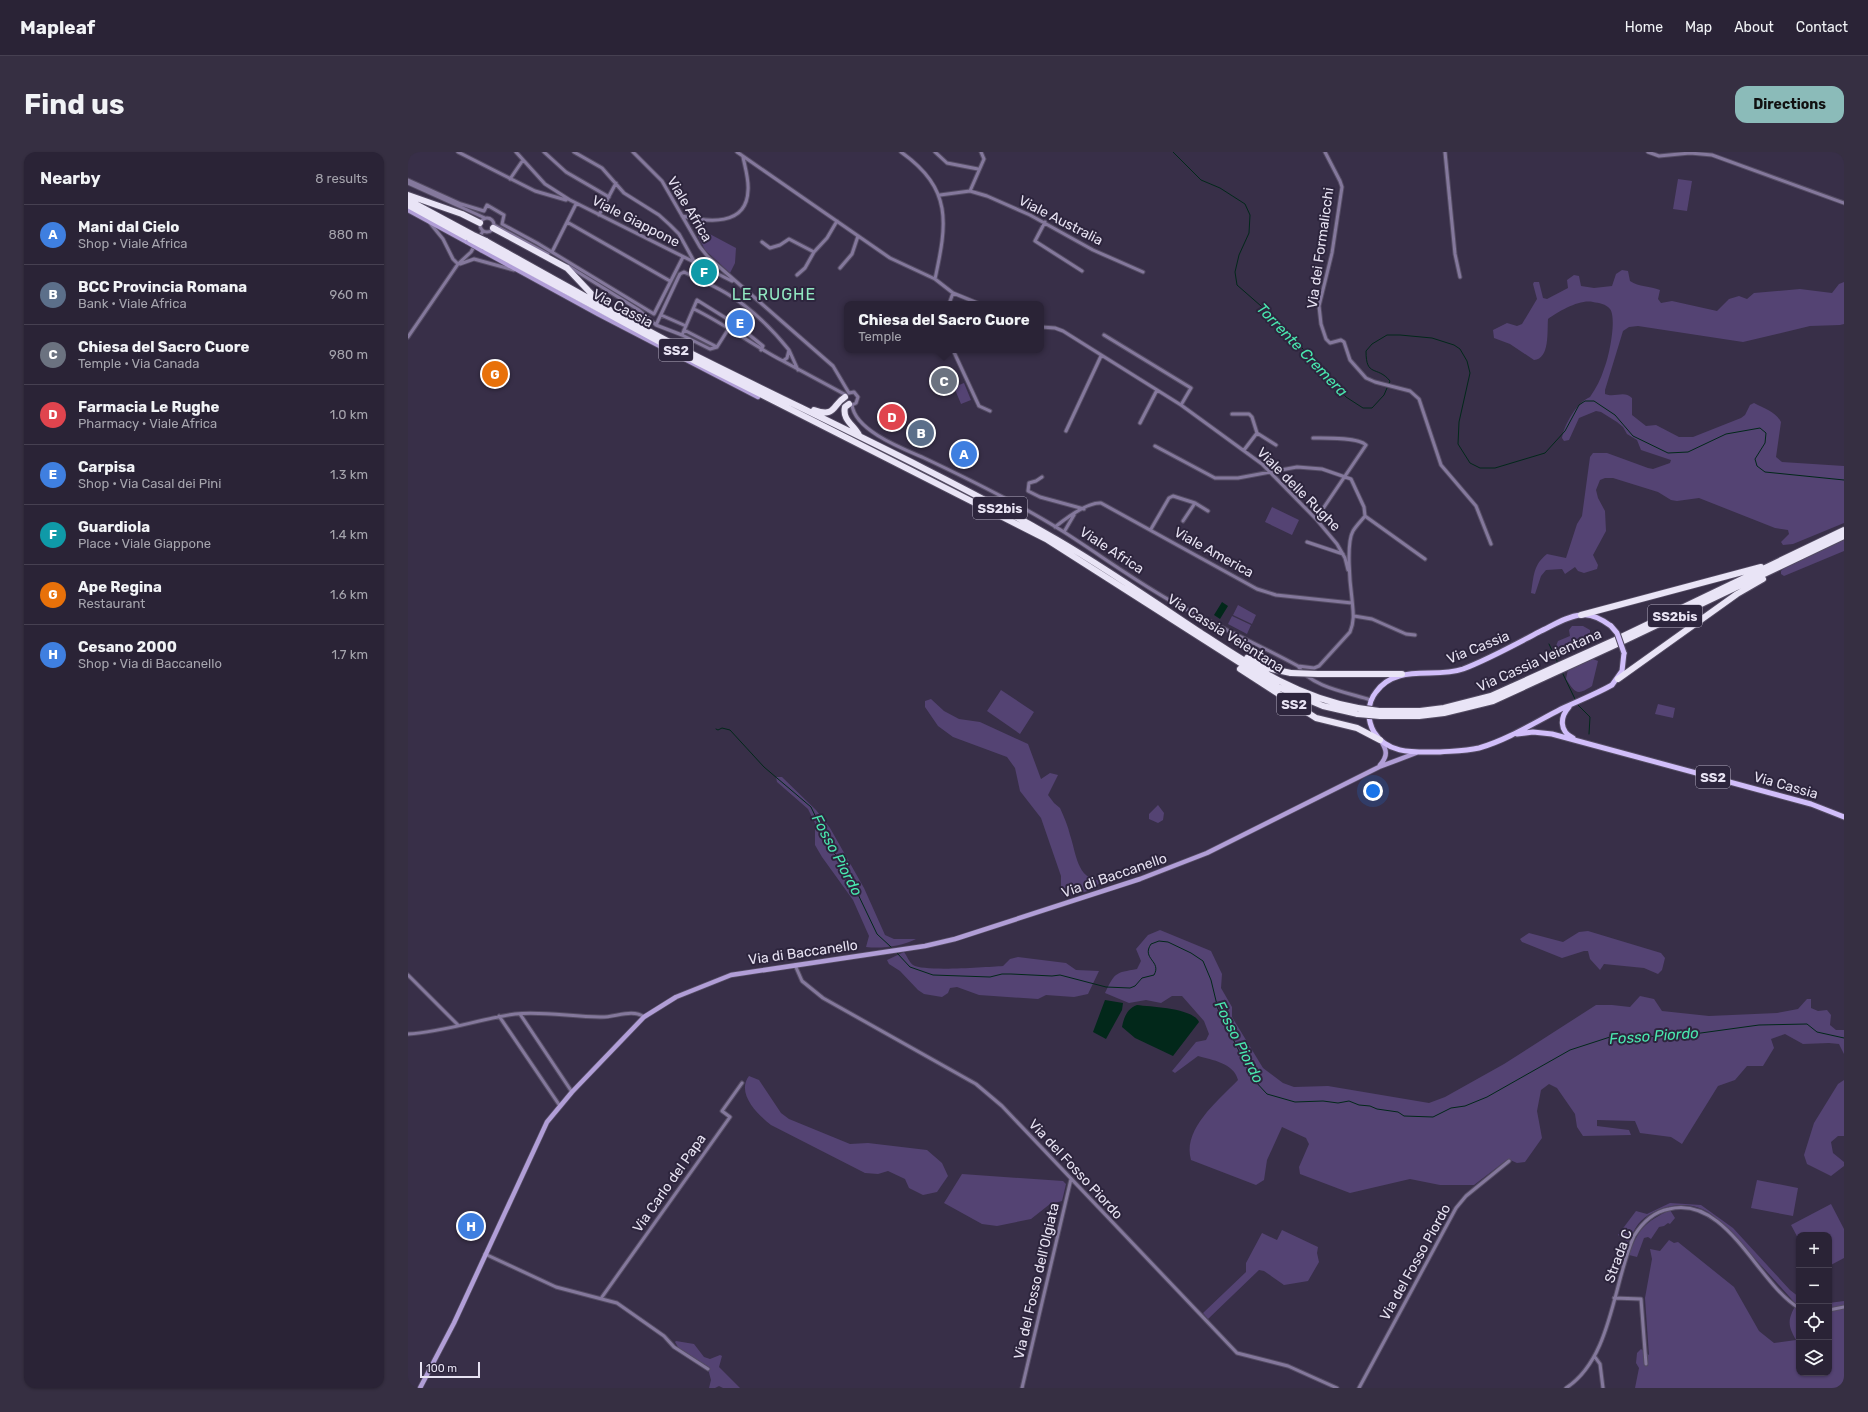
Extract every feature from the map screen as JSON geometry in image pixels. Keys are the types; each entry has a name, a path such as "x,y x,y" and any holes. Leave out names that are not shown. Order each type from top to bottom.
{"highway":[{"path":"408,195 482,220"},
{"name":"Via Cassia","path":"408,200 470,239"},
{"name":"Via Cassia","path":"408,205 697,362 872,450"},
{"path":"494,226 567,268 603,307"},
{"name":"Via Cassia","path":"483,246 699,357 860,436"},
{"path":"803,408 826,413 836,408 842,399 847,395"},
{"path":"758,397 811,423 822,424"},
{"path":"850,404 845,407 844,411 846,420 860,436"},
{"name":"Via Cassia Veientana","path":"860,436 1050,535 1219,648 1281,683 1358,711 1379,713 1420,711 1465,704 1491,696 1566,665 1844,536"},
{"name":"Via Cassia Veientana","path":"872,450 1046,539 1204,638"},
{"name":"Via Cassia Veientana","path":"1566,665 1844,530"},
{"path":"1582,615 1753,569 1799,552"},
{"path":"1618,679 1737,594 1769,576 1783,565"},
{"name":"SS2","path":"1219,648 1268,668 1291,673 1402,674"},
{"name":"SS2","path":"1219,648 1230,662 1311,715 1327,722 1357,728 1380,740"}],"main road":[{"path":"1582,615 1598,618 1611,626 1617,633 1624,653 1624,667 1618,679"},
{"name":"Via Cassia","path":"1371,700 1382,685 1402,674 1443,673 1462,669 1560,622 1582,615"},
{"name":"Via Cassia","path":"1380,740 1395,748 1418,752 1469,750 1493,743 1508,736 1604,689 1618,679"},
{"path":"1371,700 1369,713 1370,722 1380,740"},
{"name":"Via Cassia","path":"1574,703 1563,715 1562,724 1567,734 1581,742"},
{"name":"Via Cassia","path":"1508,736 1533,732 1581,742 1811,804 1844,817"}],"street":[{"name":"Viale Giappone","path":"458,152 541,193 570,200"},
{"name":"Viale Giappone","path":"516,152 545,184 576,204 695,264 735,282"},
{"path":"544,152 566,172 609,197"},
{"path":"574,152 602,168 626,194 659,215 670,225 679,234 695,264"},
{"name":"Viale Africa","path":"633,152 662,181 700,247 735,282 833,366 847,395 846,400 850,404 857,418 869,430 905,450 995,491 1064,532 1170,601 1298,666 1318,684 1371,700"},
{"path":"737,152 899,263 935,279 953,293 973,301"},
{"path":"901,152 929,179 940,195 943,212 943,238 935,279"},
{"path":"935,152 946,164 978,169"},
{"path":"970,191 978,169 984,158 981,152"},
{"name":"Via dei Formalicchi","path":"1325,152 1342,187 1332,253 1319,306 1326,340 1330,343 1341,340 1344,342 1350,360 1366,378 1415,394 1419,399 1441,465 1476,506 1491,544"},
{"path":"1445,152 1455,254 1460,277"},
{"path":"1648,152 1659,156 1690,153 1712,155 1844,203"},
{"path":"682,216 702,221 722,220 734,215 742,209 748,190 743,156"},
{"path":"510,179 523,160"},
{"path":"408,180 461,204 484,211 487,206 504,215 502,224 552,252 654,314 682,257"},
{"path":"408,183 482,220 491,219 494,226 592,280 639,310 656,325 682,335 710,349 717,347 729,328"},
{"path":"599,215 616,183"},
{"name":"Viale Australia","path":"940,195 970,191 1000,202 1045,222 1094,250 1143,272"},
{"path":"552,252 576,204"},
{"path":"408,210 430,222 470,239"},
{"path":"482,220 480,227 483,231"},
{"path":"797,275 805,268 814,252 827,238 837,221"},
{"path":"430,222 443,239 454,261 458,264"},
{"path":"566,222 670,281"},
{"path":"1045,222 1035,241 1082,271"},
{"path":"483,231 488,232 494,226"},
{"path":"408,336 458,264 471,252 483,231"},
{"path":"840,268 852,254 858,236"},
{"path":"762,242 770,248 780,245 789,239 814,252"},
{"path":"483,246 523,272 598,314 758,397"},
{"path":"471,252 474,259"},
{"path":"458,264 474,259 523,272"},
{"path":"656,325 680,274 684,272 732,297 758,318 778,336 789,350 798,370"},
{"path":"950,301 953,293"},
{"path":"682,335 697,300 764,346 761,350"},
{"path":"694,309 729,328 761,350 847,395"},
{"path":"661,316 686,326"},
{"name":"Viale delle Rughe","path":"1044,327 1059,329 1181,405 1262,464 1316,519 1337,544 1343,554 1349,571"},
{"path":"684,330 717,347"},
{"path":"1104,335 1192,388 1181,405"},
{"path":"783,361 787,358 789,350"},
{"path":"954,353 978,406 990,411"},
{"path":"1066,431 1101,356"},
{"path":"1140,423 1157,390"},
{"name":"Viale Africa","path":"847,395 854,392 858,397 856,403 850,404"},
{"name":"Viale delle Rughe","path":"1232,414 1249,414 1252,417 1257,433 1276,445"},
{"path":"1244,450 1257,433"},
{"path":"1313,438 1350,440 1364,443 1366,445 1316,519"},
{"path":"1155,446 1216,478 1226,479 1270,473 1297,467 1322,469 1351,479 1364,507 1365,516 1353,532 1350,539 1349,571 1354,616 1350,632 1319,666 1314,668 1298,666"},
{"path":"1042,477 1029,483 1028,490 1040,497 1084,509"},
{"path":"1151,529 1172,496 1178,496 1195,503 1208,511"},
{"name":"Viale America","path":"1055,527 1066,518 1096,503 1101,503 1151,529 1231,576 1264,592 1352,603"},
{"path":"1183,521 1195,503"},
{"name":"Viale America","path":"1064,532 1075,514"},
{"path":"1365,516 1425,559"},
{"path":"1307,542 1343,554"},
{"path":"1354,616 1372,619 1406,634 1415,635"},
{"path":"1378,767 1384,761 1386,754 1385,748 1380,740"},
{"name":"Via di Baccanello","path":"420,1388 452,1328 542,1129 572,1092 644,1016 667,1002 722,977 744,972 795,966 925,946 955,939 1140,879 1207,852 1378,767 1418,752"},
{"name":"Via del Fosso Piordo","path":"795,966 802,981 817,994 980,1087 1002,1106 1238,1353 1288,1366 1337,1388"},
{"path":"408,975 458,1026"},
{"path":"408,1034 434,1031 499,1016 520,1014 537,1013 601,1018 638,1013 644,1016"},
{"path":"520,1014 572,1092"},
{"path":"499,1016 560,1106"},
{"name":"Via Carlo del Papa","path":"602,1298 730,1117 722,1111 742,1083"},
{"name":"Via del Fosso Piordo","path":"1359,1388 1456,1208 1466,1196 1509,1161"},
{"name":"Via del Fosso dell'Olgiata","path":"1022,1388 1071,1179"},
{"name":"Strada C","path":"1566,1388 1581,1375 1595,1357 1630,1245 1638,1229 1657,1213 1671,1208 1686,1208 1702,1212 1717,1221 1784,1297 1796,1306"},
{"path":"486,1254 556,1287 602,1298 619,1304 664,1336 674,1347 708,1369"},
{"path":"1614,1298 1641,1299 1646,1364"},
{"path":"1832,1309 1844,1307"},
{"path":"1595,1357 1600,1364 1603,1388"}],"shaded area":[{"path":"1678,179 1692,181 1687,211 1673,209"},
{"path":"706,232 736,248 735,263 730,273 705,250 698,236"},
{"path":"1622,270 1628,271 1630,281 1633,283 1660,290 1658,299 1661,303 1672,301 1717,311 1729,299 1739,296 1747,299 1754,293 1800,289 1832,293 1839,284 1844,282 1844,324 1840,325 1810,326 1743,342 1638,326 1629,327 1623,331 1605,394 1623,394 1629,396 1632,398 1632,415 1646,426 1656,425 1679,437 1693,437 1741,418 1745,415 1750,405 1754,403 1769,411 1776,415 1781,422 1776,457 1782,462 1844,466 1844,523 1793,544 1783,545 1781,542 1789,534 1788,530 1775,528 1699,498 1677,501 1671,500 1658,492 1613,478 1605,478 1600,480 1596,490 1598,498 1605,511 1606,531 1593,555 1598,565 1597,569 1584,573 1578,571 1575,567 1565,574 1562,569 1546,570 1541,576 1535,594 1531,593 1535,571 1542,558 1547,554 1566,558 1577,524 1582,516 1590,457 1593,453 1607,453 1653,469 1670,463 1671,460 1641,450 1637,440 1627,434 1623,427 1617,422 1601,412 1596,411 1579,418 1569,440 1564,441 1562,438 1565,427 1572,414 1580,404 1590,397 1600,380 1606,364 1612,338 1613,321 1610,309 1606,306 1593,302 1582,302 1564,309 1548,319 1547,344 1545,350 1543,355 1534,360 1510,344 1494,338 1493,330 1507,323 1517,326 1522,324 1537,299 1533,284 1534,282 1539,282 1543,298 1547,299 1568,288 1567,280 1574,275 1579,276 1581,286 1594,288 1612,286 1616,274"},
{"path":"964,383 971,400 961,404 954,387"},
{"path":"1272,507 1299,520 1292,535 1265,522"},
{"path":"1844,539 1844,551 1784,576 1781,574 1781,571 1786,566"},
{"path":"1222,602 1228,606 1220,619 1214,615"},
{"path":"1238,605 1256,615 1252,624 1233,615"},
{"path":"1232,616 1251,625 1247,634 1228,624"},
{"path":"1572,626 1583,626 1590,630 1590,642 1583,647 1574,649 1557,649 1556,646 1558,641 1570,636 1569,630"},
{"path":"1593,659 1598,661 1592,686 1583,691 1577,692 1566,679 1568,669"},
{"path":"1001,690 1034,712 1020,734 987,711"},
{"path":"931,699 944,711 959,719 980,722 1028,744 1041,779 1050,773 1058,775 1048,795 1060,808 1082,871 1093,879 1101,880 1095,889 1065,897 1061,893 1061,876 1041,818 1020,791 1015,768 1007,757 953,737 938,726 925,707 925,701"},
{"path":"1658,704 1675,708 1673,718 1655,714"},
{"path":"776,777 782,777 816,810 830,828 864,888 885,935 894,939 916,939 892,946 879,948 866,947 869,936 853,900 815,845 815,823 808,809 777,782"},
{"path":"1158,805 1164,813 1163,820 1158,823 1149,819 1149,814"},
{"path":"1160,930 1211,951 1222,974 1221,988 1232,1007 1232,1017 1263,1068 1283,1083 1294,1087 1328,1086 1429,1103 1445,1097 1504,1064 1596,1005 1630,1007 1640,996 1654,999 1662,1011 1709,1016 1777,1013 1798,1009 1807,999 1811,999 1811,1008 1818,1011 1827,1010 1831,1015 1830,1025 1836,1030 1844,1030 1844,1054 1839,1044 1803,1044 1785,1034 1771,1039 1774,1048 1763,1066 1747,1066 1735,1080 1718,1086 1682,1144 1671,1137 1640,1133 1635,1121 1597,1120 1597,1126 1629,1130 1631,1135 1583,1136 1577,1127 1575,1114 1557,1088 1549,1084 1541,1090 1537,1111 1542,1138 1525,1162 1517,1163 1508,1159 1474,1185 1440,1185 1410,1179 1350,1193 1300,1174 1299,1167 1309,1144 1306,1138 1282,1127 1267,1160 1264,1180 1256,1185 1191,1160 1190,1148 1192,1137 1197,1126 1212,1106 1238,1080 1236,1074 1222,1063 1198,1056 1175,1073 1172,1071 1196,1042 1206,1040 1209,1034 1204,1021 1182,996 1172,996 1161,1003 1146,1000 1129,1003 1105,993 1116,975 1124,971 1137,969 1141,961 1136,949 1148,935"},
{"path":"1588,931 1661,953 1665,958 1662,970 1658,974 1644,968 1604,964 1600,970 1590,959 1588,951 1562,958 1522,942 1520,939 1529,933 1563,942 1579,932"},
{"path":"904,952 913,965 929,968 1003,966 1010,959 1018,957 1066,963 1076,970 1099,971 1088,994 1074,997 1046,995 1038,999 979,995 957,987 950,988 948,993 942,997 924,994 918,990 900,971 889,964 887,960"},
{"path":"1105,1000 1123,1003 1122,1010 1106,1039 1093,1032"},
{"path":"1137,1005 1181,1011 1195,1017 1199,1022 1173,1056 1135,1038 1122,1027 1126,1014"},
{"path":"749,1076 759,1080 781,1113 789,1119 850,1144 868,1143 927,1150 942,1163 948,1176 937,1192 923,1195 909,1188 905,1179 888,1171 878,1174 865,1173 771,1125 754,1109 750,1103 745,1089"},
{"path":"1844,1080 1844,1136 1838,1136 1831,1142 1833,1153 1844,1162 1844,1166 1831,1176 1807,1164 1804,1155 1814,1123 1838,1084"},
{"path":"962,1174 1063,1181 1066,1184 1062,1201 1050,1204 1031,1219 997,1226 982,1224 944,1203"},
{"path":"1757,1180 1798,1188 1793,1216 1751,1208"},
{"path":"1670,1203 1701,1205 1733,1228 1796,1295 1796,1304 1729,1230 1709,1213 1694,1206 1670,1206 1654,1212 1641,1221 1635,1228 1628,1242 1618,1235 1636,1211 1647,1214"},
{"path":"1831,1204 1844,1229 1844,1258 1832,1264 1832,1232 1796,1232 1796,1234 1791,1225"},
{"path":"1670,1210 1675,1218 1670,1224 1668,1223 1659,1227 1651,1239 1648,1237 1644,1238 1637,1257 1629,1255 1639,1232 1654,1218"},
{"path":"1282,1230 1318,1247 1317,1253 1319,1262 1308,1281 1284,1285 1264,1271 1259,1270 1208,1319 1203,1313 1246,1272 1246,1263 1262,1233 1277,1240"},
{"path":"1669,1240 1674,1243 1678,1242 1734,1287 1759,1331 1774,1343 1796,1340 1796,1376 1832,1376 1832,1303 1844,1301 1844,1388 1635,1388 1639,1368 1636,1363 1637,1353 1641,1349 1649,1355 1645,1298 1652,1259 1650,1249 1660,1251"},
{"path":"1796,1304 1796,1340 1790,1326 1791,1314"},
{"path":"675,1342 694,1344 704,1357 710,1359 720,1355 722,1356 719,1367 740,1388 723,1388 719,1386 709,1388 711,1380 708,1369 681,1352"}],"waterway":[{"name":"Torrente Cremera","path":"1173,152 1201,180 1220,188 1245,204 1250,215 1249,233 1239,255 1235,272 1237,285 1277,320 1346,397 1363,408 1372,408 1384,395 1390,381 1381,373 1370,368 1366,359 1366,351 1372,344 1387,335 1432,338 1454,345 1460,349 1467,361 1470,373 1459,422 1458,444 1470,463 1480,468 1495,468 1545,453 1565,431 1579,405 1585,401 1594,401 1615,415 1633,436 1668,453 1688,452 1726,434 1760,428 1766,433 1765,443 1755,459 1757,466 1765,472 1844,480"},
{"path":"1549,644 1558,663"},
{"path":"1562,672 1575,699"},
{"path":"1577,704 1590,717 1589,734"},
{"name":"Fosso Piordo","path":"716,729 718,730 722,728 730,730 764,767 811,807 831,849 844,865 877,934 891,947"},
{"name":"Fosso Piordo","path":"897,953 910,967 933,975 990,977 1002,974 1060,975 1106,987 1130,988 1135,986 1142,978 1154,975 1156,966 1148,953 1151,944 1159,941 1168,942 1191,953 1203,961 1211,980 1218,1009 1246,1065 1252,1072 1254,1080 1267,1094 1295,1102 1323,1101 1338,1103 1349,1101 1359,1105 1398,1112 1404,1116 1433,1117 1451,1108 1465,1106 1487,1097 1570,1050 1610,1037 1679,1036 1759,1025 1807,1024 1817,1032 1844,1038"}],"place":[{"name":"Guardiola","path":"704,272"},
{"name":"Carpisa","path":"740,323"},
{"name":"Ape Regina","path":"495,374"},
{"name":"Chiesa del Sacro Cuore","path":"944,381"},
{"name":"Farmacia Le Rughe","path":"892,417"},
{"name":"BCC Provincia Romana","path":"921,433"},
{"name":"Mani dal Cielo","path":"964,454"},
{"name":"Cesano 2000","path":"471,1226"}],"district":[{"name":"LE RUGHE","path":"774,294"}]}
